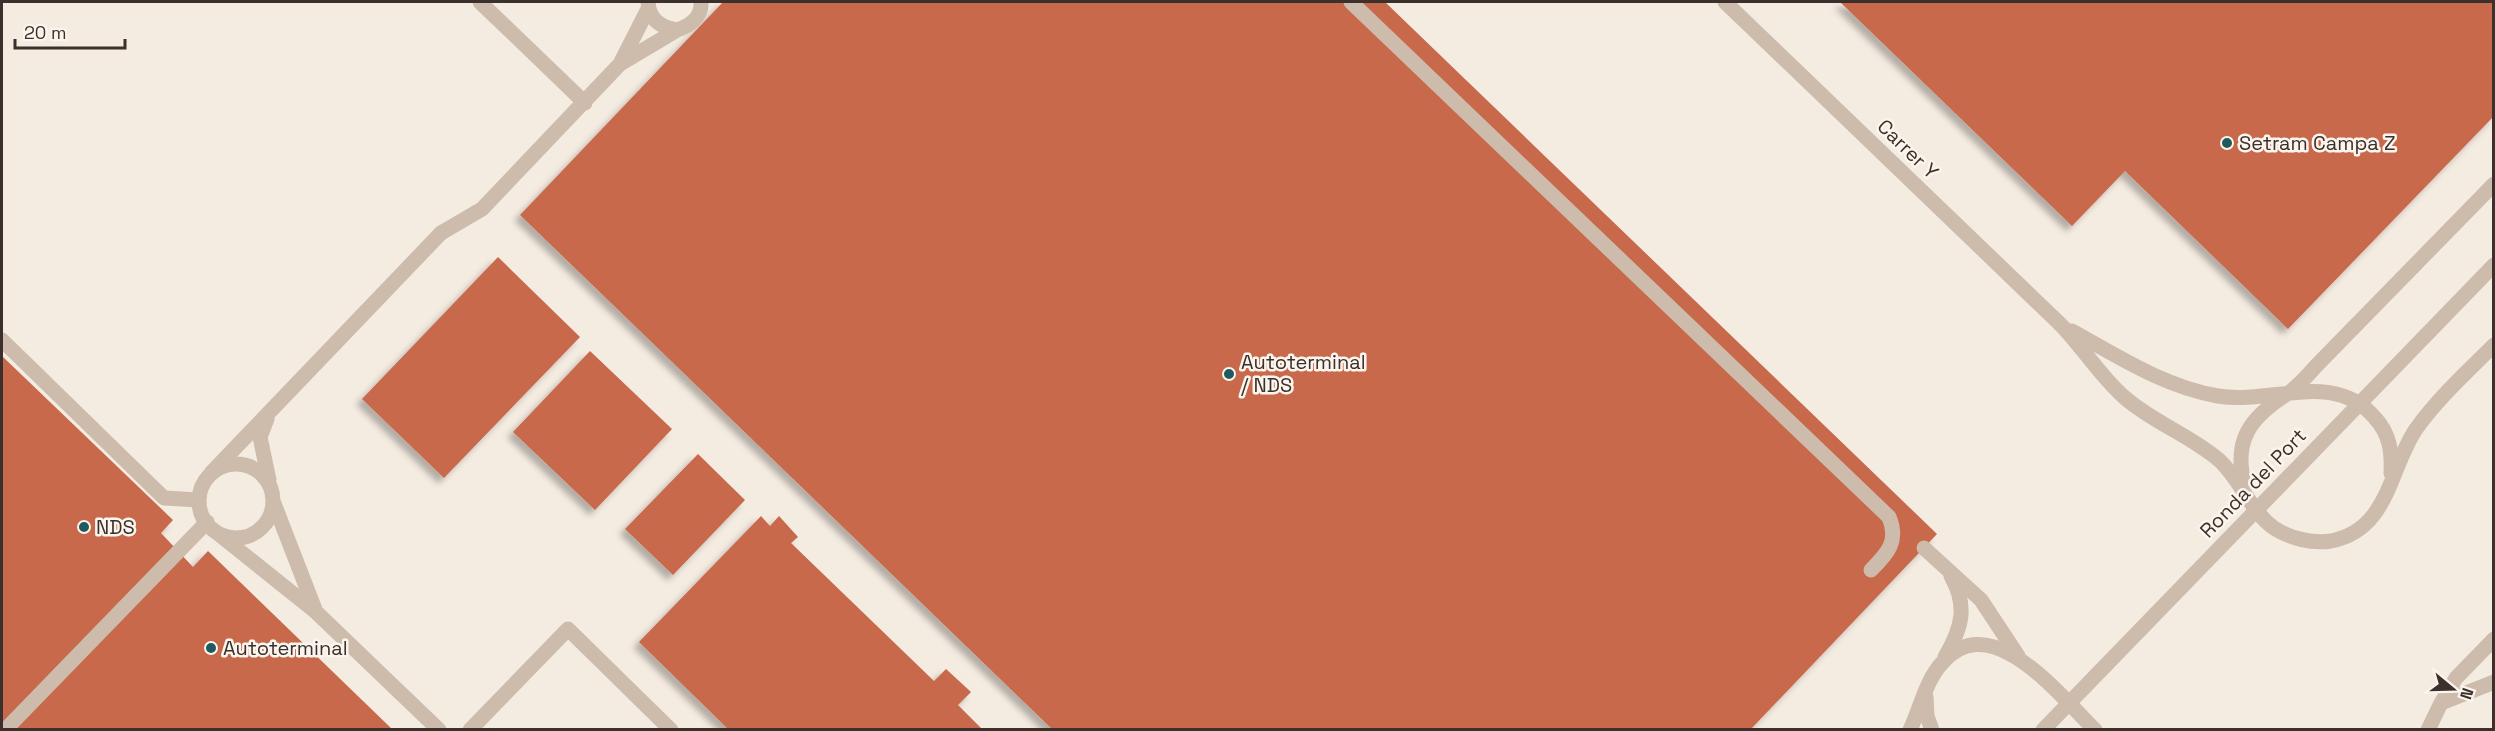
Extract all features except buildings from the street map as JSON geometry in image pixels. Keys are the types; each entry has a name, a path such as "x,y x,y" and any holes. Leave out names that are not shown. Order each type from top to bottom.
{"street":[{"path":"480,2 585,103"},
{"path":"1352,2 1888,517 1894,528 1890,551 1871,570"},
{"name":"Carrer Y","path":"1725,2 2063,327"},
{"path":"620,64 693,22 703,3"},
{"path":"648,5 658,24 676,30"},
{"path":"439,729 316,612 209,525 200,500 203,484 441,233 482,209 585,103 620,64 648,5"},
{"path":"2247,494 2241,473 2241,454 2244,438 2262,410 2288,394 2493,184"},
{"name":"Ronda del Port","path":"2043,729 2493,265"},
{"path":"2063,327 2156,377 2176,385 2219,396 2328,391 2346,395 2364,406 2384,427 2390,442 2390,488"},
{"path":"2063,327 2123,396 2219,460 2247,494 2258,514 2274,528 2301,539 2331,541 2352,533 2369,522 2381,507 2403,452 2426,417 2493,345"},
{"path":"2,340 164,498 200,500"},
{"path":"271,411 260,437 272,495 316,612"},
{"path":"209,525 233,538 256,532 271,513 272,495 256,469 245,465 227,465 211,473"},
{"path":"5,729 209,525"},
{"path":"1924,548 1981,600 2019,657 2095,729"},
{"path":"1910,729 1932,677 1961,628 1963,609 1959,591 1948,571"},
{"path":"470,729 568,629 671,729"},
{"path":"2431,727 2441,703 2456,678 2493,639"},
{"path":"1942,663 1955,651 1968,645 2002,648 2019,657"},
{"path":"2441,703 2493,682"},
{"path":"1926,694 1927,716 1932,729"}],"place":[{"name":"Setram Campa Z","path":"2227,143"},
{"name":"Autoterminal / NDS","path":"1229,374"},
{"name":"NDS","path":"84,527"},
{"name":"Autoterminal","path":"211,648"}]}
